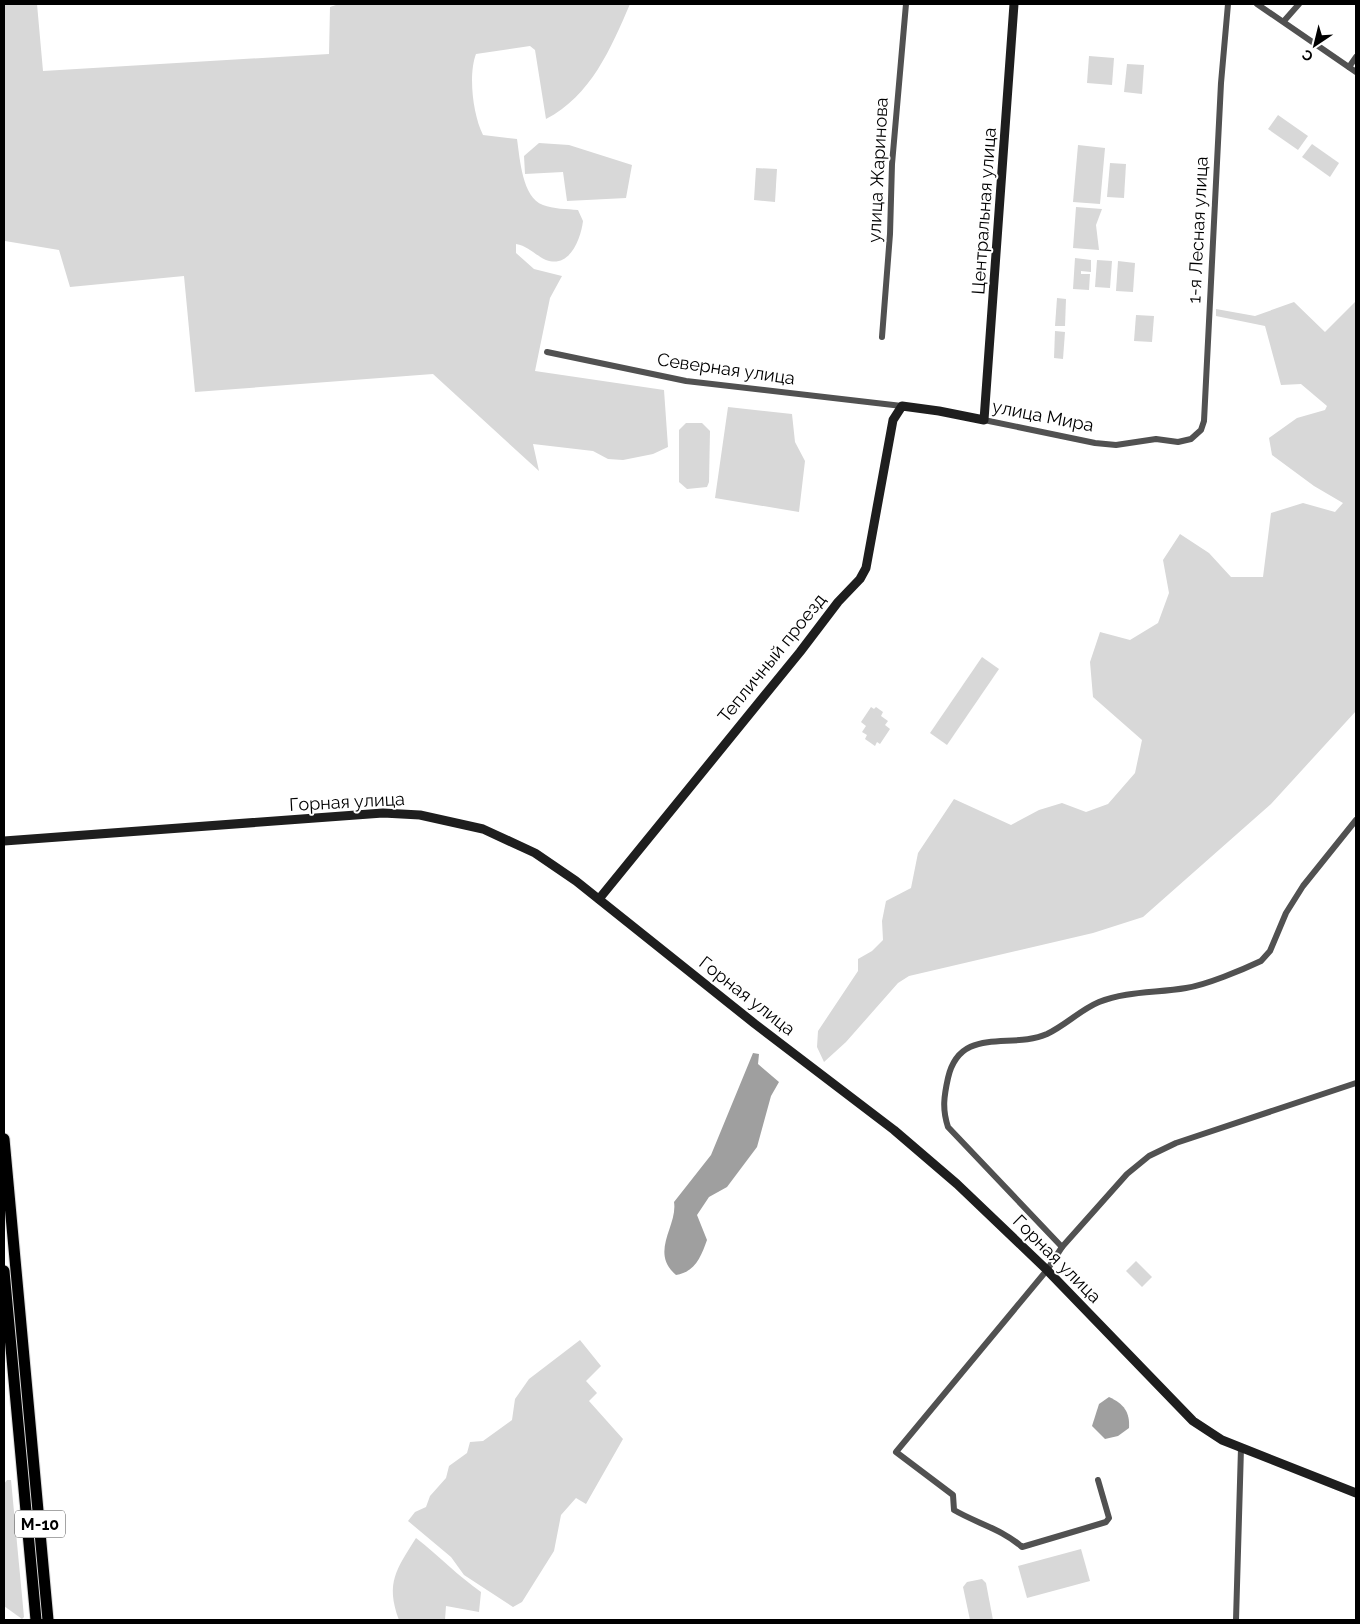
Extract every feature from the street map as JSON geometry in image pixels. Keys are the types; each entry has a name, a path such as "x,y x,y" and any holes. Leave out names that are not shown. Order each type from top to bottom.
{"highway":[{"name":"М-10","path":"4,1138 48,1620"},
{"name":"М-10","path":"4,1271 36,1620"}],"street":[{"name":"улица Жаринова","path":"882,338 890,234 892,164 906,4"},
{"name":"Центральная улица","path":"984,420 1014,4"},
{"name":"1-я Лесная улица","path":"1178,442 1191,439 1201,430 1204,421 1221,83 1228,4"},
{"path":"1257,4 1356,72"},
{"path":"1284,21 1299,4"},
{"path":"1349,67 1356,57"},
{"name":"Северная улица","path":"547,352 686,381 902,406"},
{"name":"улица Мира","path":"902,406 939,411 1095,443 1116,445 1156,439 1178,442"},
{"name":"Тепличный проезд","path":"599,899 800,652 838,602 860,579 866,568 893,420 902,406"},
{"name":"Горная улица","path":"4,841 383,813 420,815 454,820 506,838 535,853 599,899 755,1024 894,1130 1002,1226 1193,1421 1222,1440 1356,1493"},
{"path":"1062,1247 948,1127 943,1110 950,1069 954,1063 968,1048 980,1042 1027,1040 1046,1034 1100,1002 1132,994 1188,988 1261,960 1270,951 1286,913 1304,886 1356,820"},
{"path":"1098,1480 1109,1518 1106,1522 1022,1547 980,1521 970,1519 954,1510 953,1495 896,1452 1047,1270 1062,1247 1127,1174 1149,1156 1176,1143 1356,1083"},
{"path":"1236,1620 1241,1448"},
{"path":"46,1589 53,1620"}],"shaded area":[{"path":"4,4 37,4 43,71 329,54 330,7 339,4 630,4 598,69 575,98 546,119 535,50 530,46 476,54 472,84 474,106 483,135 517,139 523,176 530,194 543,205 560,209 578,210 583,221 577,243 568,256 562,260 554,262 546,260 516,244 516,253 534,269 562,276 550,298 535,371 664,390 668,447 653,454 623,460 608,459 593,451 533,444 539,471 433,374 195,392 184,276 70,287 59,250 5,241 4,243"},
{"path":"1089,56 1114,58 1112,85 1087,83"},
{"path":"1127,64 1144,65 1142,94 1124,92"},
{"path":"1278,115 1308,136 1298,150 1268,129"},
{"path":"539,143 569,145 632,165 626,198 567,201 563,172 525,174 524,156"},
{"path":"1312,144 1339,163 1330,177 1302,157"},
{"path":"1078,145 1105,148 1100,204 1073,202"},
{"path":"1110,163 1126,164 1124,198 1107,197"},
{"path":"756,168 777,169 775,202 754,200"},
{"path":"1076,207 1102,209 1096,225 1099,250 1073,248"},
{"path":"1075,258 1091,260 1091,272 1081,271 1081,274 1090,274 1089,290 1073,289"},
{"path":"1097,260 1112,261 1110,288 1095,287"},
{"path":"1118,261 1135,263 1133,292 1116,291"},
{"path":"1057,298 1066,299 1065,326 1055,326"},
{"path":"1356,301 1356,711 1271,804 1143,917 1093,933 909,976 898,983 846,1042 824,1062 817,1047 818,1031 858,971 858,959 872,951 883,940 882,921 886,901 911,888 918,853 954,799 1011,825 1039,810 1062,803 1086,812 1108,804 1135,773 1142,740 1093,697 1090,662 1100,632 1130,640 1158,623 1169,593 1163,560 1180,534 1209,553 1231,577 1263,577 1271,513 1303,503 1335,512 1343,503 1314,486 1272,455 1269,438 1297,418 1325,410 1327,406 1301,384 1281,385 1265,326 1216,316 1216,309 1255,316 1294,302 1325,332"},
{"path":"1136,315 1154,316 1152,342 1134,341"},
{"path":"1055,331 1065,332 1063,359 1054,358"},
{"path":"728,407 792,414 795,442 805,461 799,512 715,498"},
{"path":"686,423 702,423 710,431 709,482 707,487 687,489 679,482 679,430"},
{"path":"982,657 999,669 947,745 930,733"},
{"path":"871,707 874,709 876,707 883,712 881,716 888,721 885,725 890,729 880,744 877,742 875,746 865,739 867,735 862,732 866,726 861,722"},
{"path":"753,1053 759,1054 758,1064 779,1082 771,1096 757,1147 727,1187 709,1197 697,1215 707,1240 700,1258 693,1267 676,1275 668,1266 665,1257 666,1239 674,1211 674,1202 711,1155"},
{"path":"1136,1261 1152,1277 1142,1287 1126,1271"},
{"path":"580,1340 601,1366 586,1381 597,1393 589,1401 623,1439 586,1504 576,1498 561,1515 554,1551 522,1602 513,1607 464,1575 451,1557 408,1521 415,1512 426,1507 430,1496 446,1478 449,1466 467,1453 470,1442 483,1441 512,1420 515,1399 529,1379"},
{"path":"1109,1397 1125,1409 1129,1428 1118,1436 1105,1439 1092,1426 1099,1404"},
{"path":"7,1480 11,1480 24,1617 22,1619 4,1606 4,1484"},
{"path":"416,1538 481,1592 479,1612 446,1606 445,1620 399,1620 393,1596 395,1576"},
{"path":"1081,1549 1090,1581 1027,1598 1018,1566"},
{"path":"982,1579 986,1583 993,1620 970,1620 963,1587 967,1582"}]}
